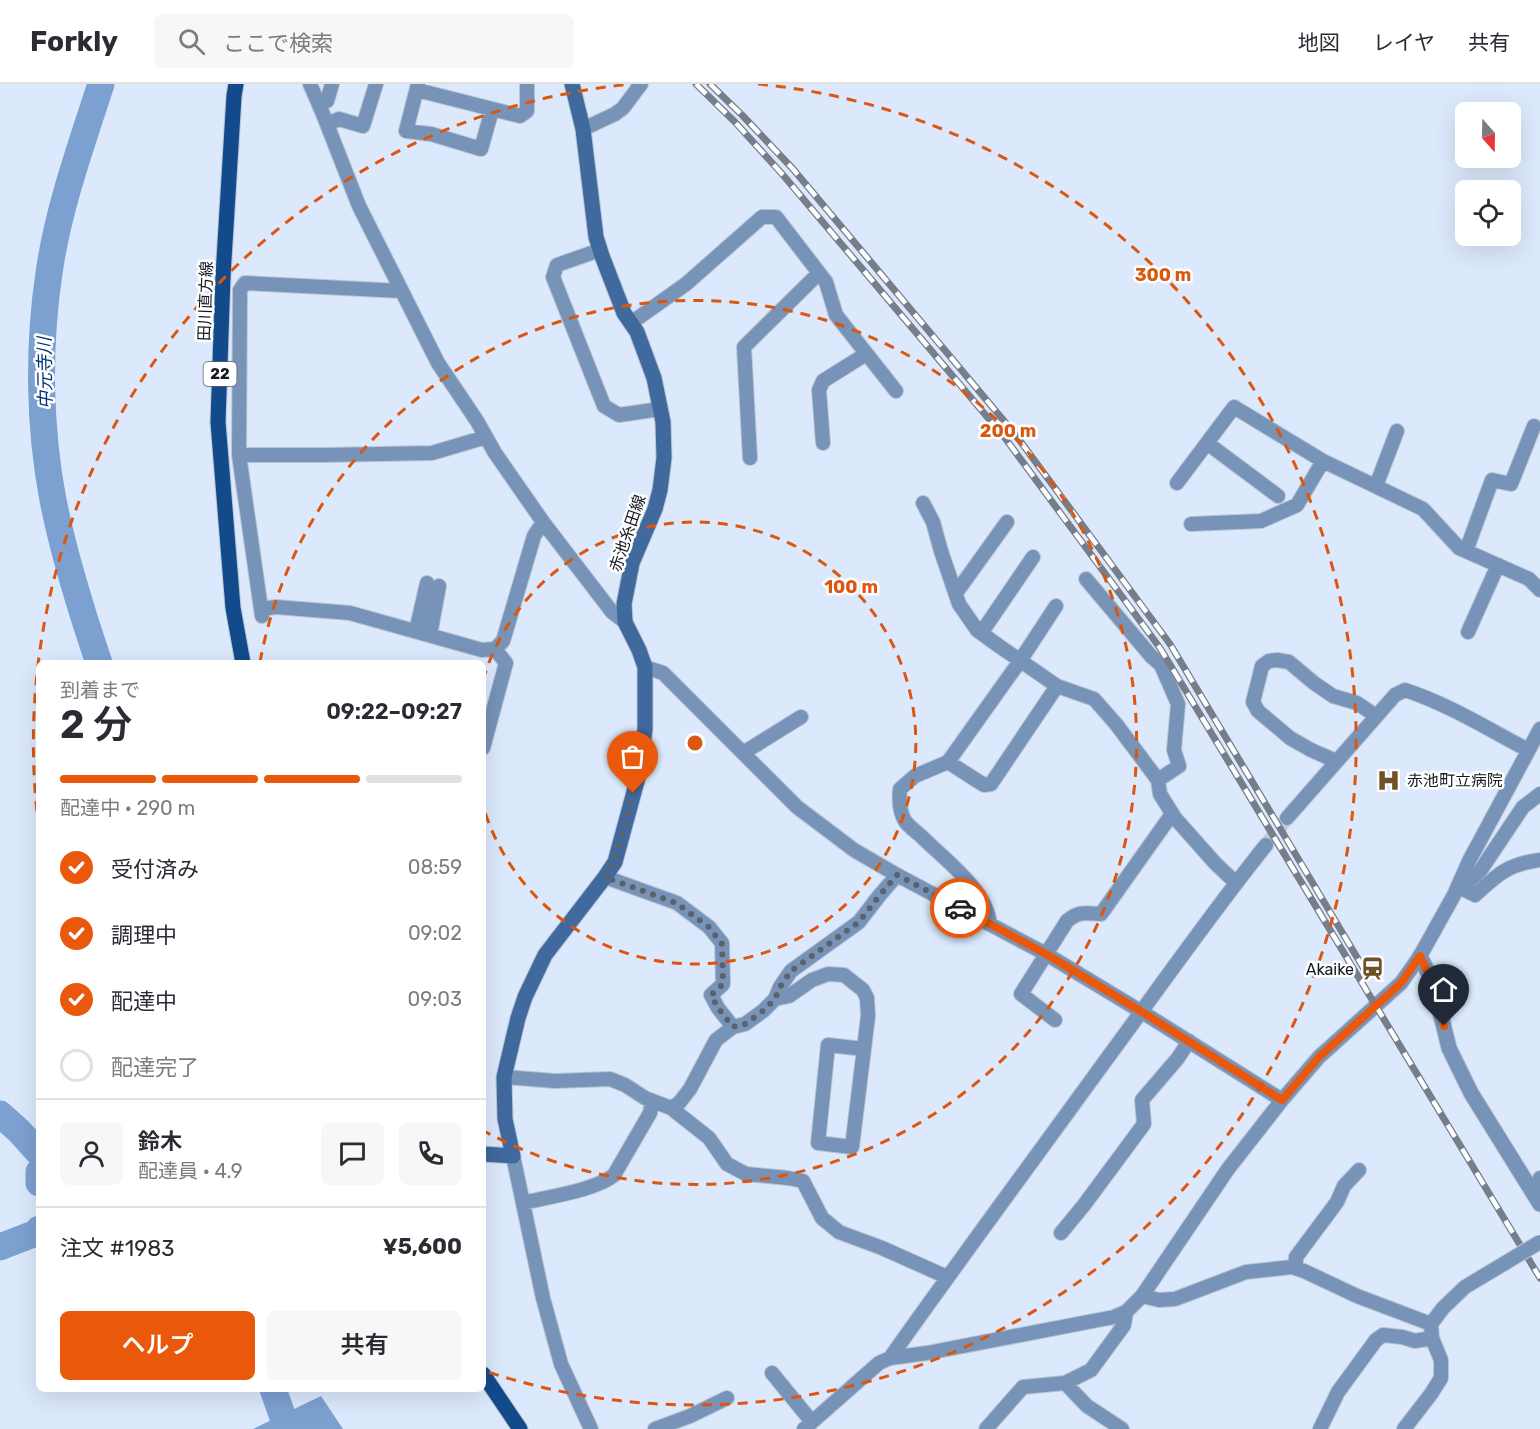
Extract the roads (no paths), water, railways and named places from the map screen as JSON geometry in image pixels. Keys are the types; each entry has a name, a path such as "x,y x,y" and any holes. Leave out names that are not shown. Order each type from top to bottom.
{"main road":[{"name":"田川直方線","path":"236,84 218,422 233,608 242,660"},
{"name":"赤池糸田線","path":"513,1156 505,1119 504,1077 518,1018 525,997 545,956 615,862 640,770 645,729 645,667 625,622 624,604 632,563 655,509 664,458 663,422 654,378 637,332 624,313 596,237 583,129 572,84"},
{"path":"486,1154 513,1156"},
{"path":"486,1378 520,1429"}],"street":[{"path":"310,84 359,206 438,363 477,421 495,453 543,522 612,612 625,622"},
{"path":"319,104 327,101 332,84"},
{"path":"327,124 339,119 363,126 376,84"},
{"path":"492,110 481,149 431,134 406,131 417,86 492,110 520,116 527,111 527,84"},
{"path":"583,129 623,108 641,84"},
{"path":"631,323 686,284 762,218 776,217 826,282 836,315 896,391"},
{"path":"600,250 557,265 553,277 604,406 619,415 660,409"},
{"path":"750,458 744,347 819,273"},
{"path":"401,291 245,283 240,290 239,455 261,613 276,607 350,613 482,650 495,649 503,641 534,536 543,522"},
{"path":"823,443 819,390 823,381 866,354"},
{"path":"1177,483 1234,407 1323,461 1423,509 1459,548 1529,579 1540,590"},
{"path":"1466,551 1492,480 1511,484 1534,426"},
{"path":"1376,486 1397,431"},
{"path":"239,455 432,453 486,437"},
{"path":"1207,443 1278,496"},
{"path":"1191,524 1261,521 1297,505 1323,461"},
{"path":"923,503 933,522 959,604 977,630 1057,686 1094,699 1158,780 1160,794 1172,814 1236,883"},
{"path":"956,593 1007,522"},
{"path":"977,630 987,626 1033,556"},
{"path":"1468,632 1498,566"},
{"path":"1086,579 1161,665 1178,704 1174,750 1179,766 1158,780"},
{"path":"416,631 433,584 430,635"},
{"path":"990,924 985,903 963,876 905,821 899,802 900,789 915,776 948,762 1056,606"},
{"path":"486,737 506,663 495,649"},
{"path":"1336,761 1290,738 1258,711 1253,702 1262,666 1269,661 1289,662 1333,696 1357,703 1376,717"},
{"path":"645,667 663,673 797,807 854,850 1046,954 1282,1100"},
{"path":"948,762 984,785 991,784 1057,686"},
{"path":"1287,818 1395,695 1405,690 1456,712 1528,750"},
{"path":"743,753 801,717"},
{"path":"772,1373 808,1426 879,1363 890,1358 1114,1317 1126,1312 1142,1296 1228,1169 1282,1100 1319,1057 1401,983 1458,892 1469,861 1540,729"},
{"path":"1458,892 1480,871 1523,807 1540,794"},
{"path":"1055,1020 1021,994 1067,921 1076,914 1101,914 1172,814"},
{"path":"890,1358 947,1277 1266,845"},
{"path":"1458,892 1475,895 1498,874 1522,862 1540,859"},
{"path":"671,1108 679,1104 690,1089 716,1040 733,1027 745,1024 763,1011 775,999 791,971 859,922 897,875"},
{"path":"605,877 676,903 709,927 722,944 723,984 711,995 733,1027"},
{"path":"1420,956 1433,983 1449,1048 1471,1092 1537,1200"},
{"path":"775,999 789,996 812,980 828,974 844,975 863,990 867,998 868,1016 864,1049 852,1147 818,1143 828,1045 864,1049"},
{"path":"1060,1233 1084,1205 1144,1124 1142,1100 1178,1058 1189,1041"},
{"path":"504,1077 555,1081 610,1079 625,1085 652,1101 671,1108 710,1138 727,1164 746,1174 803,1181 822,1218 839,1232 947,1277"},
{"path":"523,1203 607,1181 614,1175 650,1113 652,1101"},
{"path":"513,1156 543,1298 561,1364 591,1429"},
{"path":"1296,1269 1296,1257 1337,1202 1344,1186 1359,1170"},
{"path":"1537,1200 1540,1178"},
{"path":"1320,1429 1338,1392 1376,1340 1383,1335 1415,1341 1432,1331 1443,1308 1465,1287 1540,1242"},
{"path":"1142,1296 1159,1300 1175,1299 1245,1272 1292,1267 1432,1331 1441,1360 1441,1378 1404,1429"},
{"path":"986,1429 1023,1387 1065,1383 1091,1370 1124,1325 1126,1312"},
{"path":"1065,1383 1087,1407 1122,1429"},
{"path":"655,1429 690,1416 727,1398"}],"water":[{"path":"321,1396 343,1429 253,1429"}],"waterway":[{"name":"中元寺川","path":"98,660 73,583 53,500 45,444 42,358 45,301 58,225 101,84"},
{"path":"0,1114 36,1150"},
{"path":"0,1247 36,1233"},
{"path":"274,1392 287,1429"}],"tunnel":[{"path":"1266,845 1287,818"}],"railway":[{"path":"696,84 735,122 783,175 1005,438 1160,648 1540,1278"},
{"path":"710,84 793,169 1015,434 1170,644 1367,974"}],"place":[{"name":"赤池町立病院","path":"1389,780"},
{"name":"Akaike","path":"1372,969"}]}
